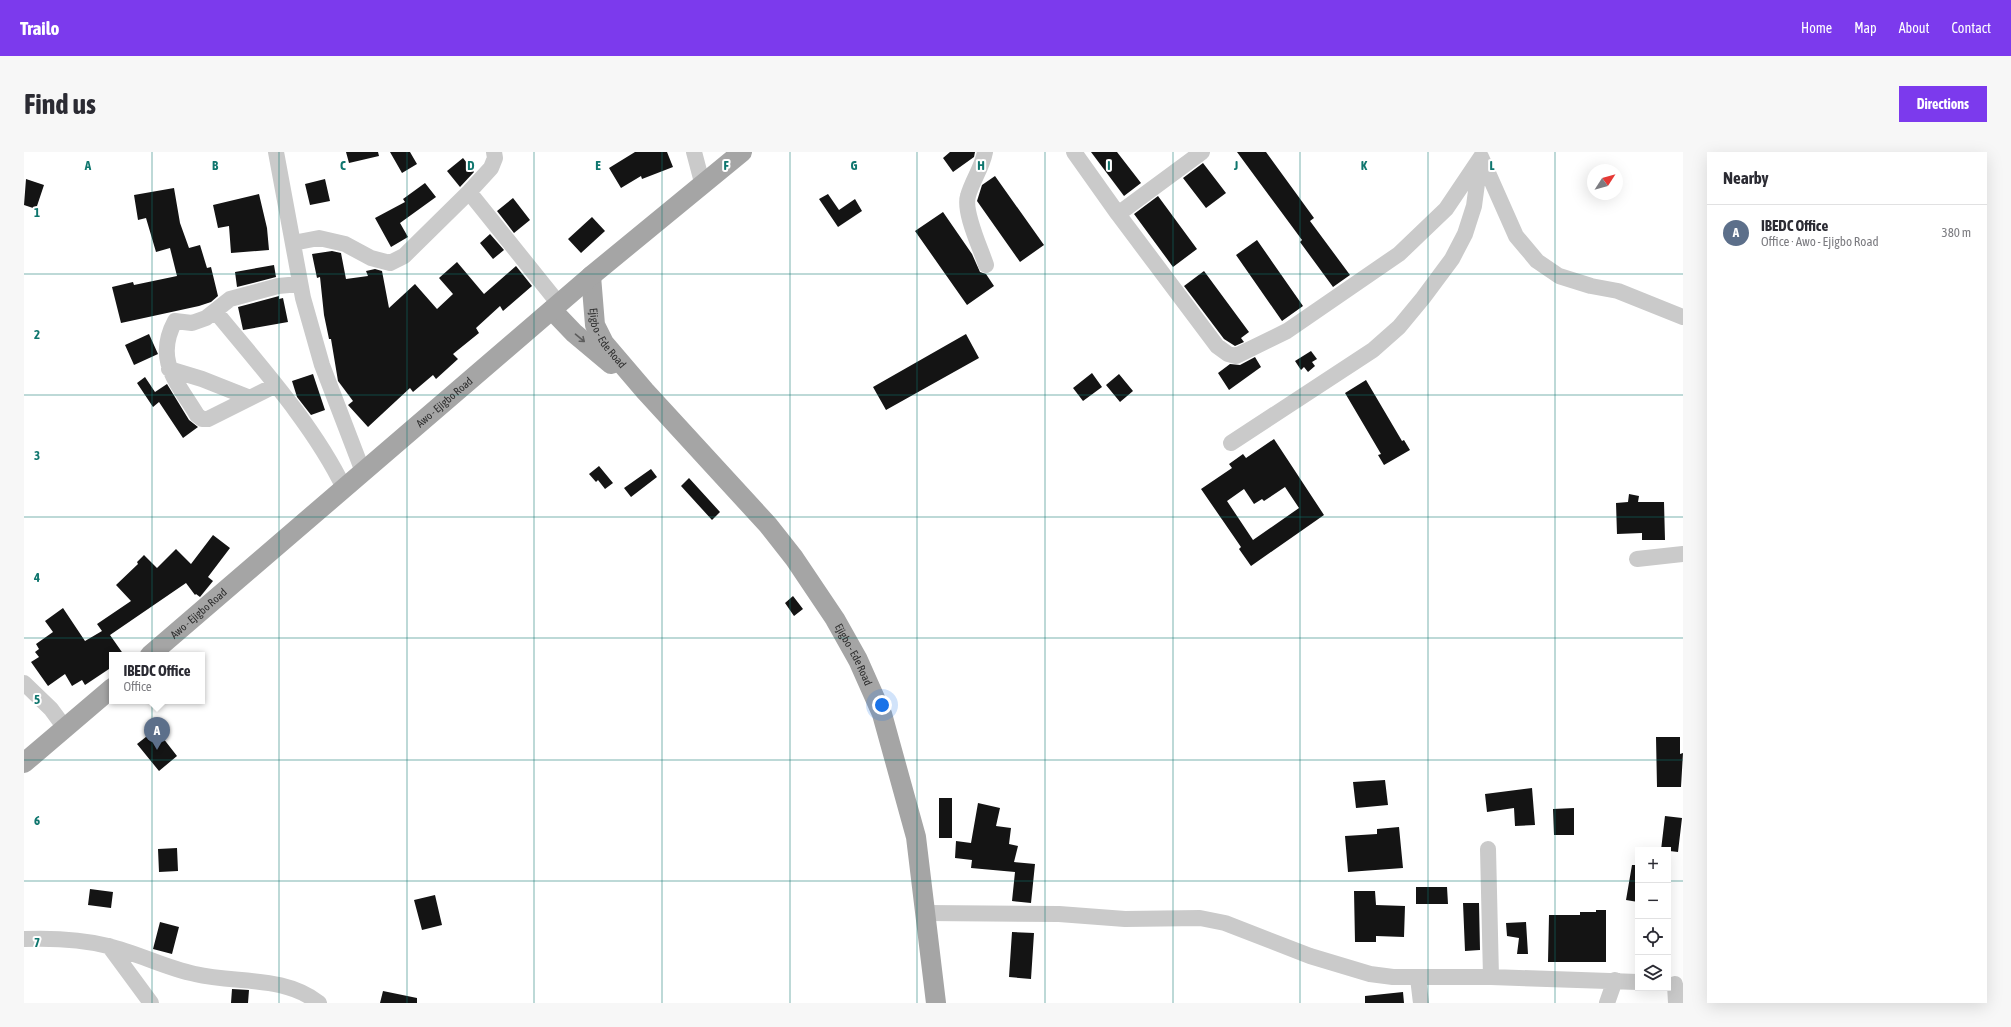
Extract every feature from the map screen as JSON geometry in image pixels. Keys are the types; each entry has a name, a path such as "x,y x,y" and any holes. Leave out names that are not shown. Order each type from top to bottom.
{"main road":[{"name":"Awo - Ejigbo Road","path":"153,652 591,276 703,186 742,152"},
{"name":"Ejigbo - Ede Road","path":"591,276 592,312 598,333 645,391 768,524 816,590 835,619 858,660 882,714 916,837 936,1003"},
{"name":"Ejigbo - Ede Road","path":"556,307 574,333 645,391"},
{"path":"24,763 109,691"}],"street":[{"path":"276,152 300,284 322,365 363,472"},
{"path":"293,243 319,238 344,244 371,258 390,263 404,256 469,192 490,168 495,158 494,152"},
{"path":"694,152 703,186"},
{"path":"985,152 983,161 968,197 967,208 986,265"},
{"path":"1074,152 1118,214 1217,346 1228,354 1236,356 1287,331 1399,254 1446,208 1481,154"},
{"path":"1118,214 1202,152"},
{"path":"1481,154 1516,236 1537,261 1559,276 1591,286 1618,291 1683,317"},
{"path":"1231,443 1373,350 1399,327 1452,259 1465,234 1474,206 1481,154"},
{"path":"469,192 556,307"},
{"path":"276,385 208,419 202,419 197,415 169,369 165,352 167,334 175,321 192,323 206,318 230,299 278,286 300,284"},
{"path":"215,311 276,385 330,461 344,488"},
{"path":"169,369 202,378 250,398"},
{"path":"1636,559 1683,554"},
{"path":"24,683 51,709 65,728"},
{"path":"1488,849 1491,977"},
{"path":"926,913 1059,914 1125,919 1200,918 1225,923 1342,967 1370,974 1418,978 1491,977 1635,982"},
{"path":"24,940 46,938 77,940 109,946 184,972 210,978 260,981 293,987 309,995 319,1003"},
{"path":"109,946 151,1003"},
{"path":"1418,978 1421,1003"},
{"path":"1607,1003 1615,980"},
{"path":"1675,984 1676,1003"}],"building":[{"path":"346,152 378,152 379,156 349,163"},
{"path":"390,152 410,152 417,164 402,173"},
{"path":"635,152 667,152 673,167 642,179 641,176 621,188 609,168"},
{"path":"950,152 975,152 974,157 953,172 943,158"},
{"path":"1091,152 1117,152 1141,183 1124,196"},
{"path":"1237,152 1266,152 1314,218 1310,221 1350,275 1333,287 1300,242 1302,240"},
{"path":"463,158 474,172 460,187 447,171"},
{"path":"1203,163 1226,193 1206,208 1183,178"},
{"path":"995,176 1044,245 1020,262 977,201 982,185"},
{"path":"26,179 44,185 36,209 24,205"},
{"path":"325,179 330,201 310,205 305,184"},
{"path":"425,183 436,197 400,223 408,237 391,247 375,218 405,202 403,199"},
{"path":"174,188 180,223 189,248 200,245 207,268 211,267 218,296 211,302 199,306 121,323 112,287 133,282 134,285 177,276 170,248 156,252 146,218 138,220 134,195"},
{"path":"259,194 267,228 269,250 231,253 229,226 218,228 213,205"},
{"path":"828,194 839,210 855,199 862,211 838,227 819,199"},
{"path":"1158,196 1197,249 1173,267 1134,214"},
{"path":"513,198 530,220 514,233 497,211"},
{"path":"943,212 972,254 980,272 986,274 994,286 967,305 915,231"},
{"path":"592,217 605,231 581,253 568,239"},
{"path":"490,234 504,250 493,259 480,243"},
{"path":"1257,240 1303,306 1282,321 1236,255"},
{"path":"332,251 341,253 346,279 368,276 366,271 375,269 382,271 389,308 415,284 437,309 453,294 439,278 457,262 484,294 516,266 532,286 503,311 500,306 476,328 479,333 453,354 458,359 436,379 433,375 413,392 410,388 368,427 348,405 353,401 338,381 331,339 329,339 324,315 320,277 317,278 312,254"},
{"path":"274,265 276,277 237,287 235,272"},
{"path":"1204,271 1249,332 1241,338 1244,342 1235,346 1224,339 1184,286"},
{"path":"279,296 279,299 283,298 288,322 243,330 238,307"},
{"path":"149,334 158,354 134,365 125,345"},
{"path":"966,334 979,358 886,410 873,387"},
{"path":"1311,351 1317,359 1312,362 1315,366 1308,372 1304,367 1301,370 1295,361"},
{"path":"1255,357 1261,367 1229,390 1218,373 1230,364 1240,365"},
{"path":"1092,373 1102,387 1083,401 1073,388"},
{"path":"313,374 325,410 311,415 297,397 292,381"},
{"path":"1119,374 1133,391 1120,402 1106,385"},
{"path":"145,377 155,392 167,384 189,420 198,427 183,438 159,402 153,407 137,383"},
{"path":"1366,380 1402,441 1404,440 1410,450 1384,465 1378,455 1381,454 1345,393"},
{"path":"1274,439 1324,515 1251,566 1239,549 1241,547 1201,489 1232,468 1229,464 1243,454 1246,458","holes":["1285,487 1299,508 1253,540 1227,501 1244,489 1254,504 1262,499 1264,501"]},
{"path":"599,466 613,483 605,489 598,480 596,482 589,474"},
{"path":"651,469 657,477 631,497 624,488"},
{"path":"689,478 720,512 712,520 681,486"},
{"path":"1629,494 1639,496 1638,502 1664,502 1665,540 1642,540 1642,533 1617,534 1616,503 1628,502"},
{"path":"213,535 230,548 208,577 213,581 200,597 196,594 195,595 186,583 110,635 122,652 109,652 109,669 85,685 82,680 72,686 65,674 48,686 31,662 39,657 35,652 39,649 36,644 53,632 45,621 63,608 85,641 102,631 97,624 131,601 116,585 138,564 137,562 144,555 157,568 176,549 191,564"},
{"path":"793,596 803,609 794,616 785,603"},
{"path":"156,729 177,756 159,771 137,744"},
{"path":"1656,737 1680,737 1680,754 1683,753 1681,787 1657,787"},
{"path":"1385,780 1388,805 1356,808 1353,782"},
{"path":"1532,788 1535,825 1515,826 1514,808 1487,812 1485,794"},
{"path":"939,798 952,798 952,838 939,838"},
{"path":"978,803 1000,808 996,826 1011,828 1009,844 1018,846 1014,862 1035,864 1031,903 1012,901 1015,872 971,868 972,860 955,858 956,841 971,843"},
{"path":"1574,808 1574,835 1554,835 1553,809"},
{"path":"1665,816 1682,818 1678,852 1671,851 1671,847 1661,847"},
{"path":"1399,827 1403,868 1348,872 1345,836 1377,834 1377,829"},
{"path":"177,848 178,871 159,872 158,849"},
{"path":"1632,865 1635,865 1635,902 1626,900"},
{"path":"1416,887 1447,887 1448,904 1416,904"},
{"path":"90,889 113,892 111,908 88,905"},
{"path":"1354,891 1375,891 1376,905 1405,906 1404,937 1376,936 1376,942 1355,942"},
{"path":"435,895 442,925 422,930 414,900"},
{"path":"1463,903 1479,903 1480,950 1465,951"},
{"path":"1596,910 1606,910 1606,962 1548,962 1549,915 1580,915 1580,912 1596,912"},
{"path":"160,922 179,927 172,954 153,949"},
{"path":"1526,922 1528,954 1517,954 1519,938 1507,936 1506,923"},
{"path":"1012,932 1034,933 1031,979 1009,977"},
{"path":"232,989 249,990 248,1003 231,1003"},
{"path":"383,991 417,998 417,1003 380,1003"},
{"path":"1403,992 1404,1003 1365,1003 1365,996"}],"place":[{"name":"IBEDC Office","path":"157,750"}]}
